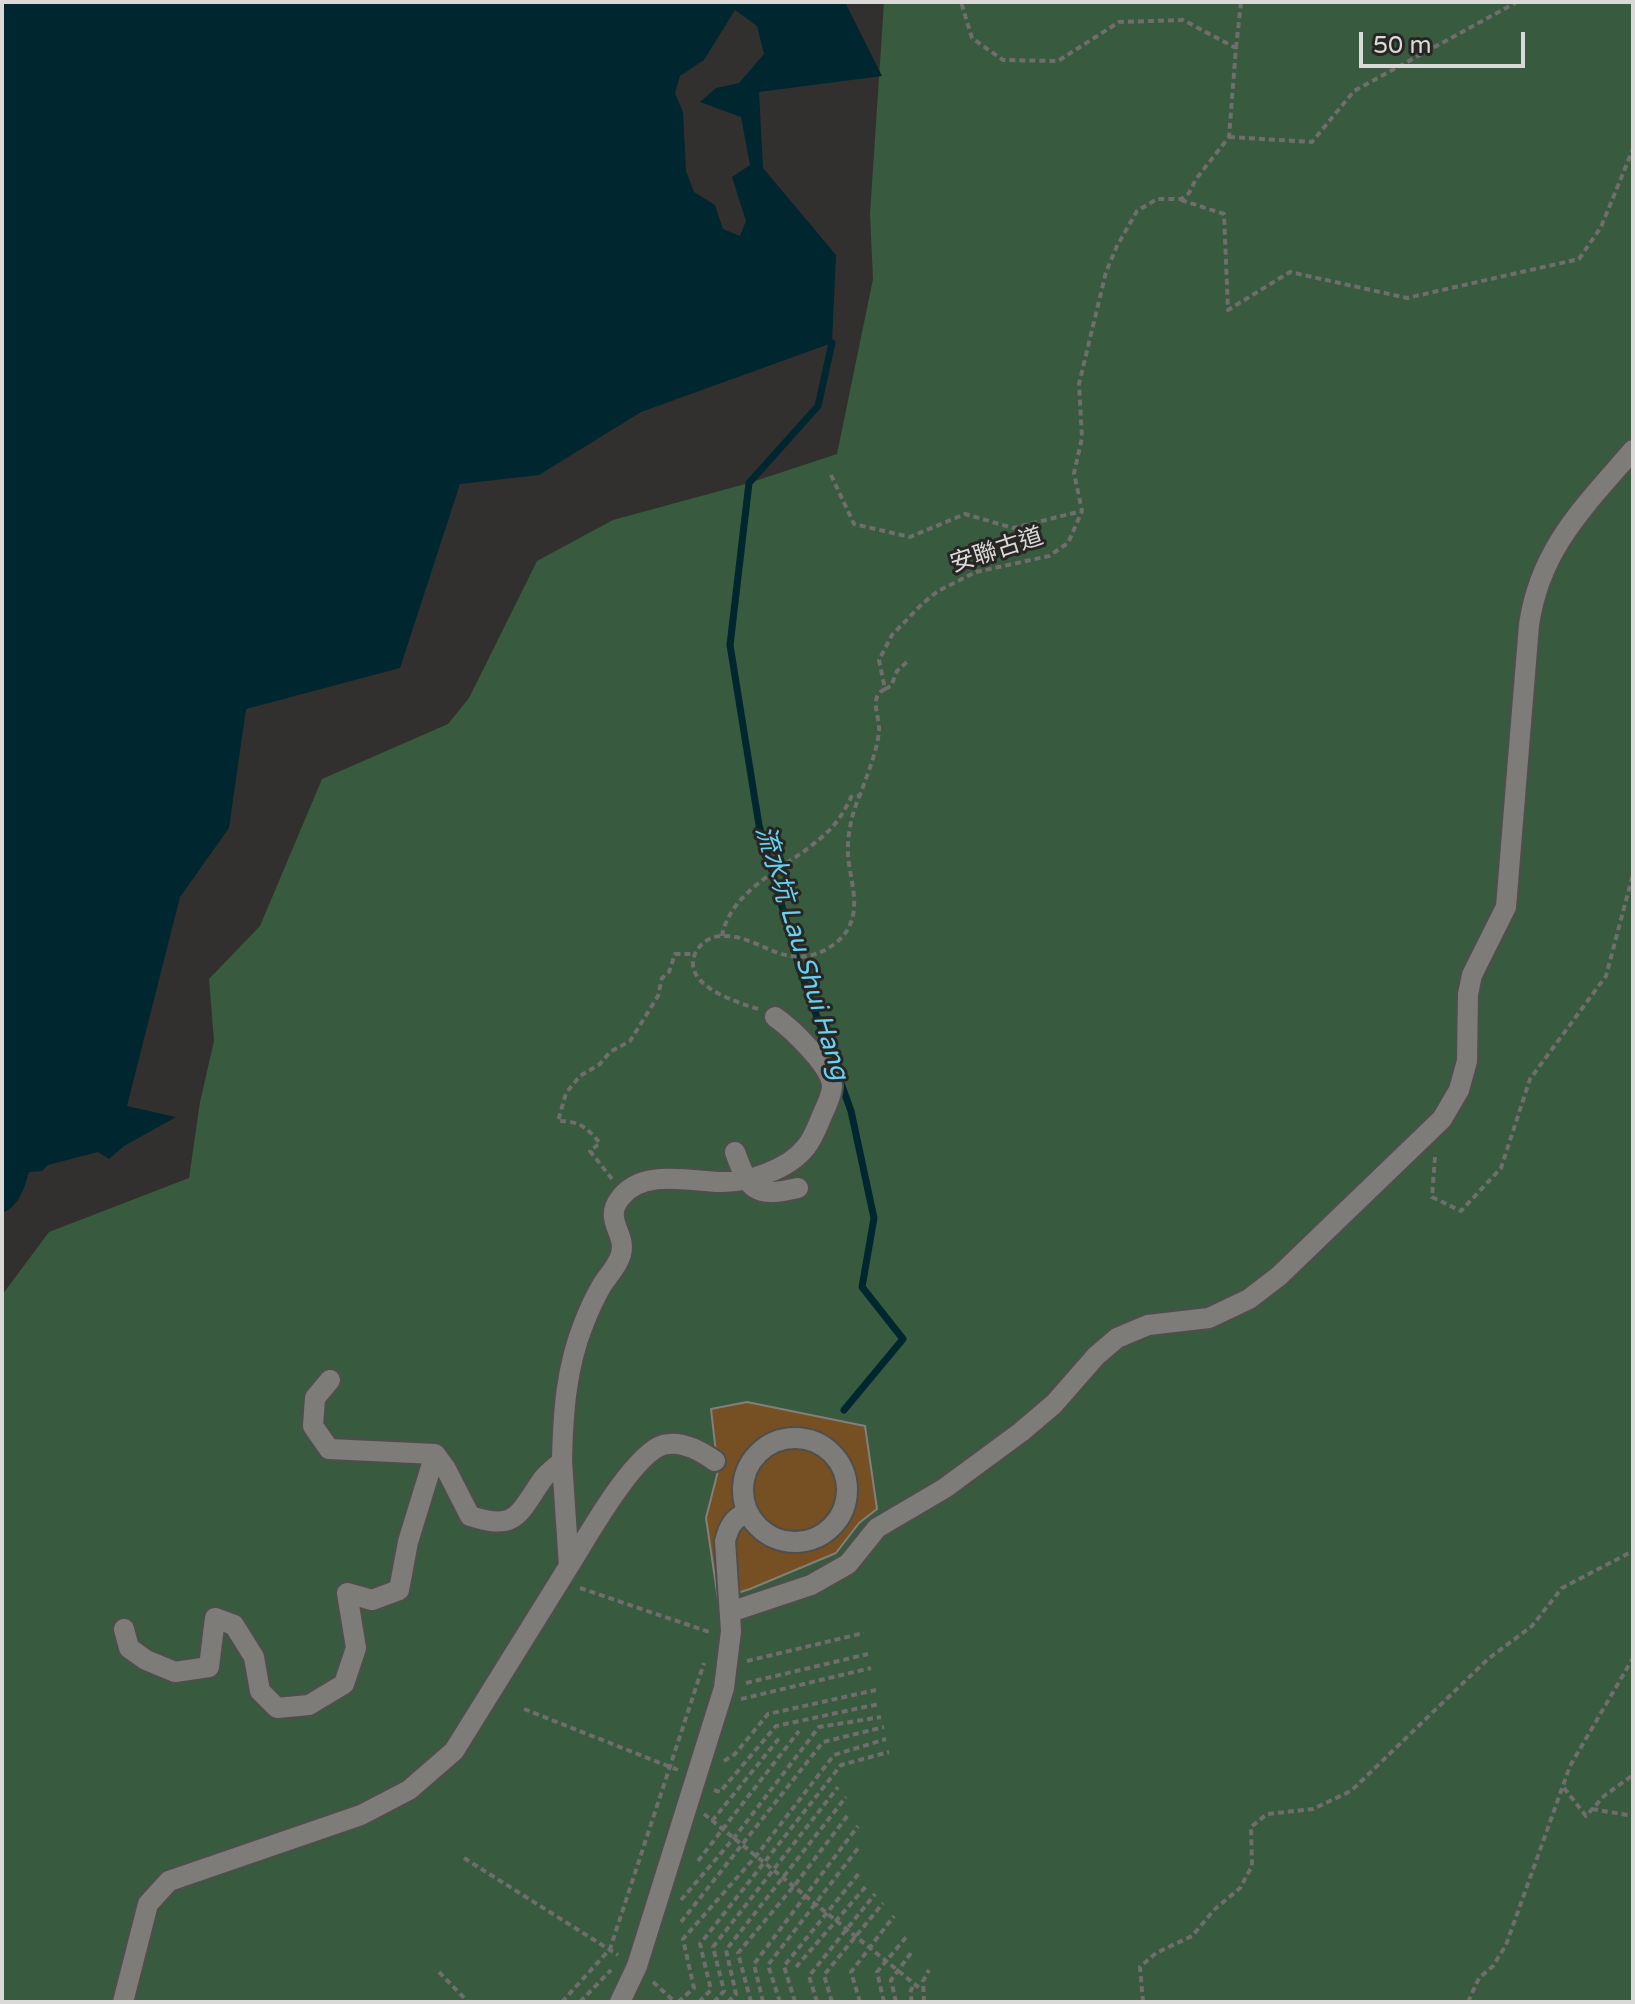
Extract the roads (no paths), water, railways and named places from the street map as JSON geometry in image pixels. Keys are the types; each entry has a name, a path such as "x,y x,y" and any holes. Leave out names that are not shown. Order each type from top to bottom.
{"street":[{"path":"730,1612 811,1585 848,1564 877,1528 945,1488 1021,1432 1054,1404 1096,1356 1117,1338 1148,1325 1209,1318 1257,1294 1442,1119 1459,1090 1467,1061 1467,1003 1472,975 1506,907 1529,625 1534,599 1544,571 1572,522 1590,497 1633,450"},
{"path":"571,1576 562,1461 563,1414 569,1372 583,1325 603,1284 619,1262 623,1249 614,1223 614,1208 622,1194 661,1178 719,1182 745,1180 783,1165 807,1146 831,1096 832,1084 828,1071 787,1025 775,1017"},
{"path":"735,1152 745,1180 754,1191 767,1193 798,1188"},
{"path":"330,1380 315,1398 313,1426 329,1449 435,1454"},
{"path":"812,1441 824,1447 841,1466 847,1496 835,1524 823,1534 793,1542 778,1539 764,1532 747,1512 743,1493 748,1468 764,1448 775,1442 812,1441"},
{"path":"123,2002 148,1904 169,1881 361,1815 409,1790 454,1751 571,1576 606,1508 642,1460 663,1445 688,1446 715,1461"},
{"path":"435,1454 470,1516 491,1523 511,1519 527,1506 541,1480 562,1461"},
{"path":"124,1629 129,1648 146,1660 175,1672 209,1667 215,1618 234,1625 254,1657 260,1691 277,1708 309,1705 344,1684 356,1648 347,1593 372,1600 399,1590 408,1542 435,1454"},
{"path":"620,2002 637,1966 722,1696 729,1666 730,1612 725,1541 728,1527 747,1512"}],"water":[{"path":"2,2 845,2 882,76 759,92 763,168 836,255 832,343 641,412 539,475 460,484 400,668 246,709 229,828 180,897 127,1106 176,1117 124,1146 109,1159 98,1152 48,1165 42,1171 29,1172 17,1201 2,1213","holes":["735,10 757,26 764,54 739,83 716,88 700,102 741,117 750,165 732,177 746,221 740,236 723,229 715,205 694,192 686,171 683,112 675,93 680,76 704,60"]}],"waterway":[{"name":"流水坑 Lau Shui Hang","path":"832,343 818,406 749,483 730,645 759,825 800,970 851,1111 874,1218 862,1287 903,1339 844,1410"}]}
